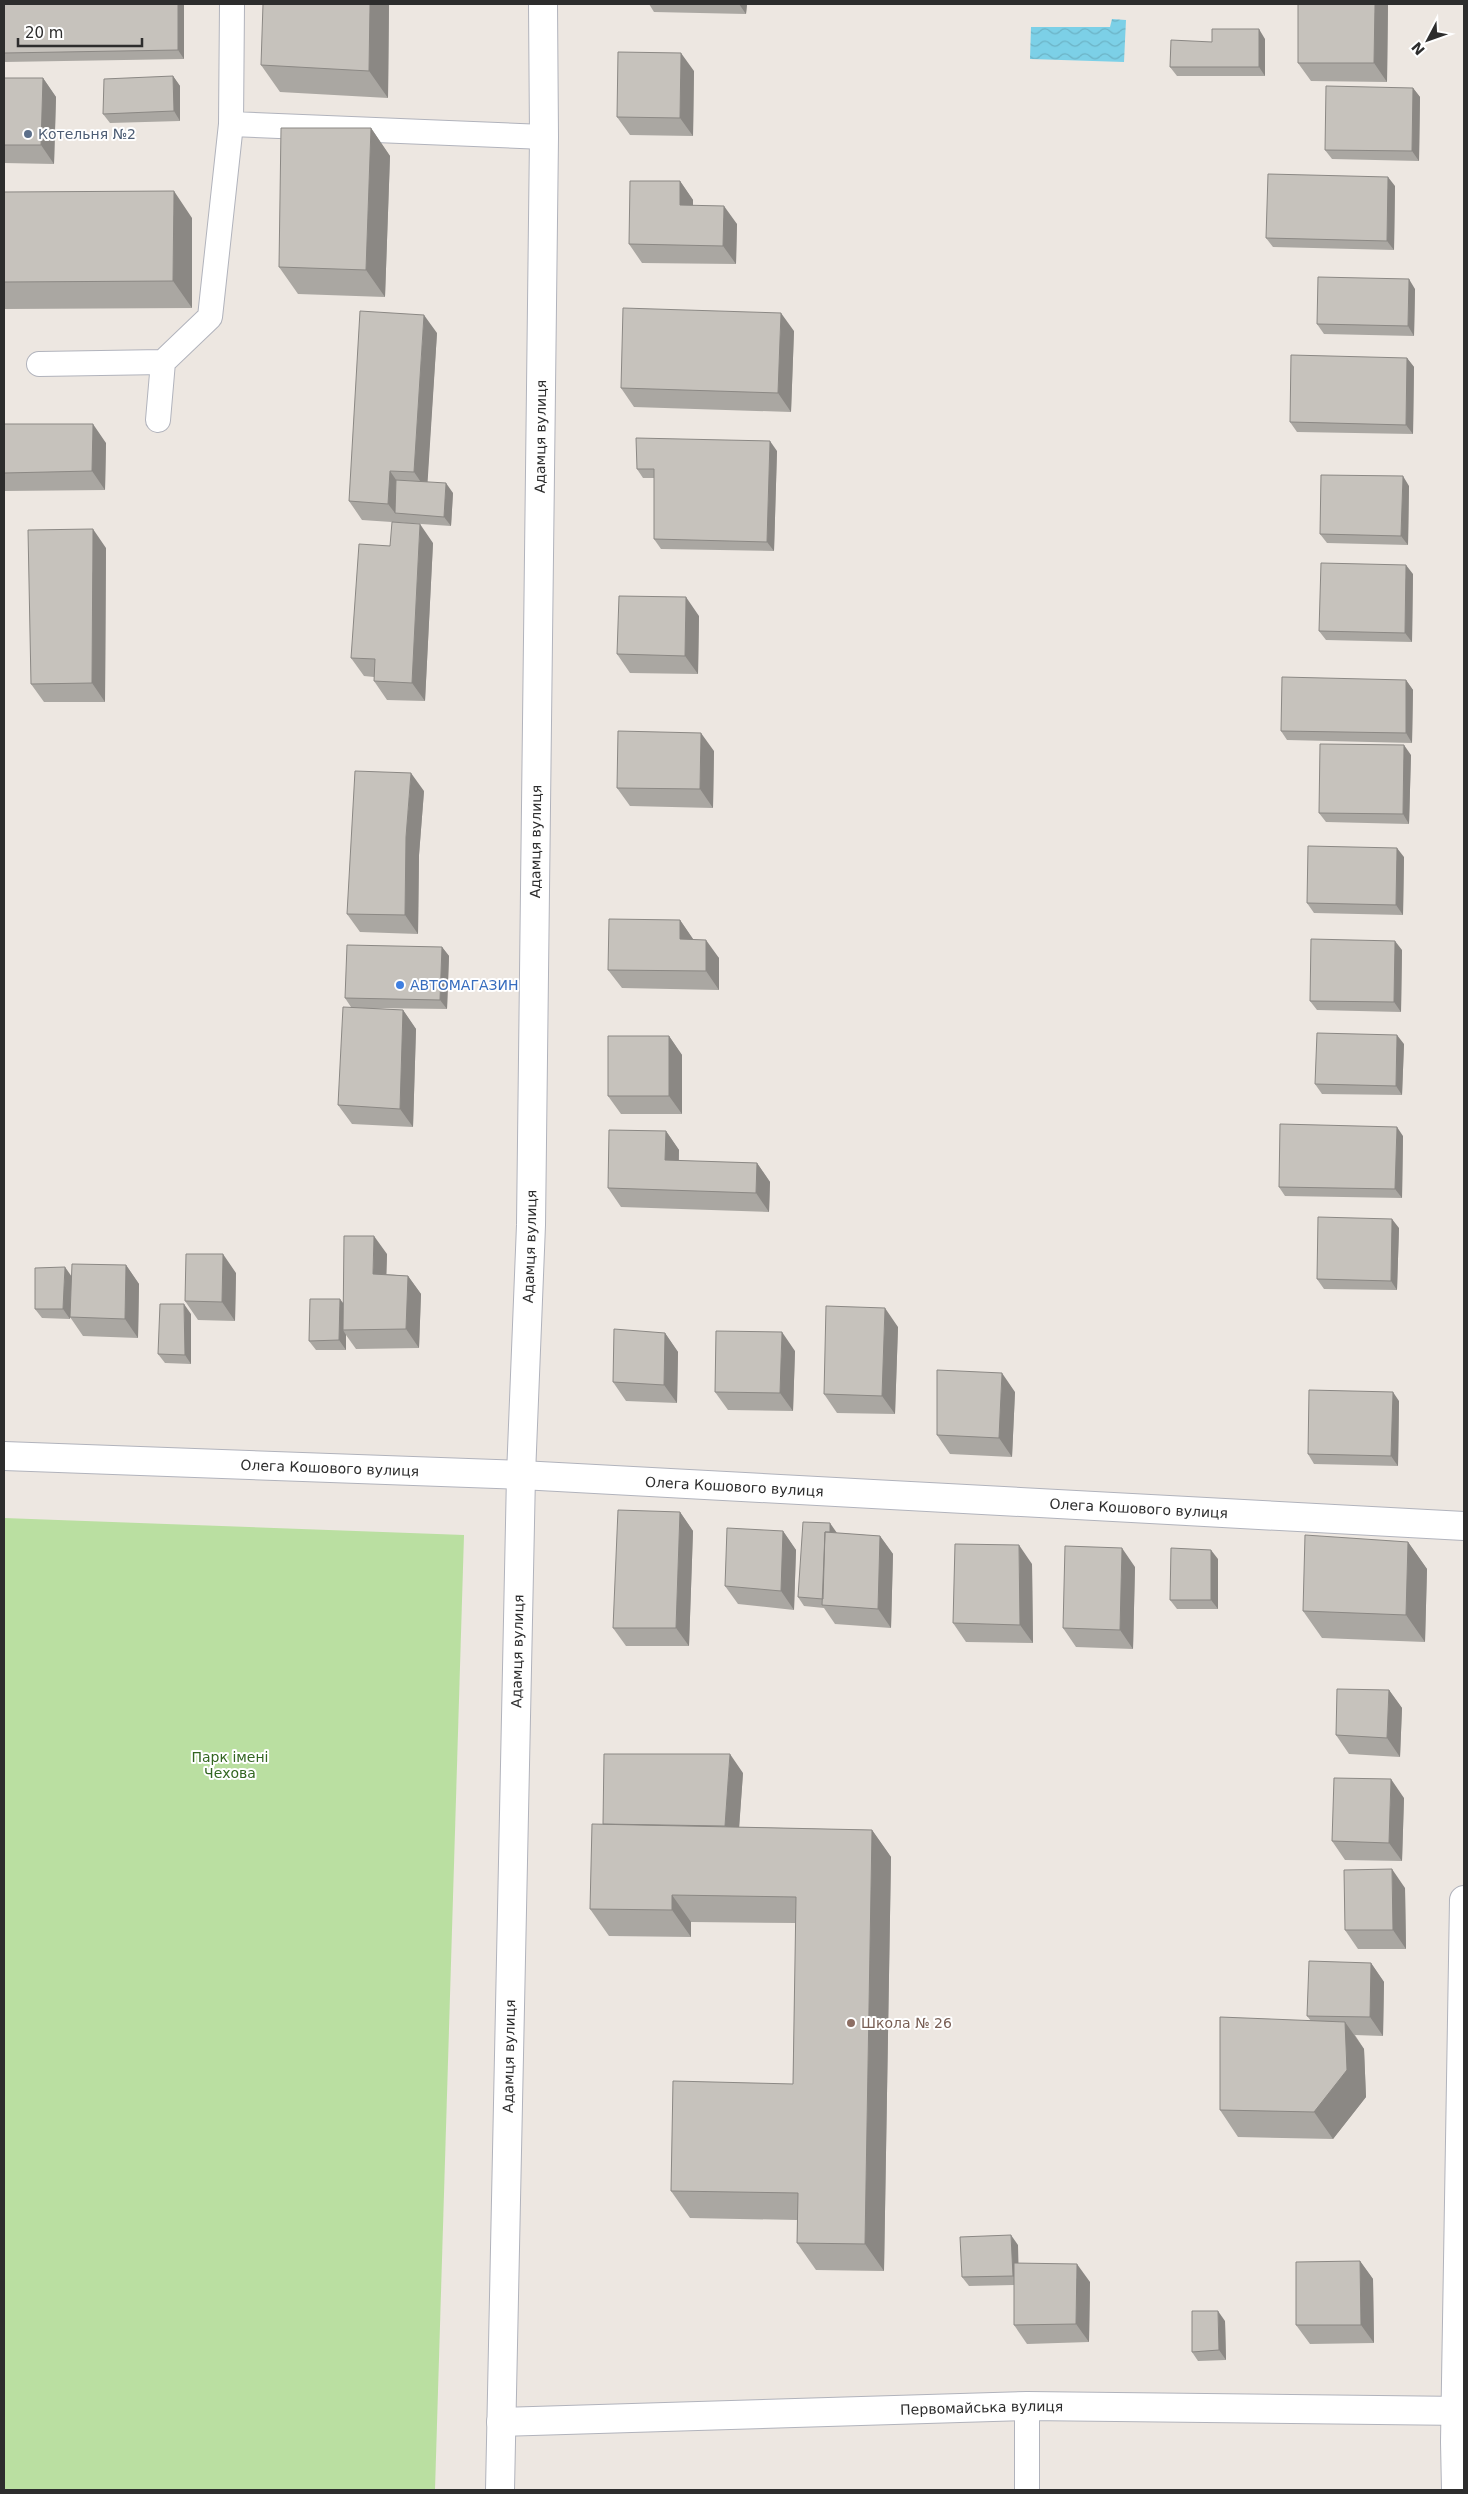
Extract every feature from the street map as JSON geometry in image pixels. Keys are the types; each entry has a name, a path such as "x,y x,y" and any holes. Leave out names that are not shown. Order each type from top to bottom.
{"street":[{"name":"Адамця вулиця","path":"500,2490 521,1475 530,1225 544,137 543,4"},
{"name":"Олега Кошового вулиця","path":"4,1456 521,1475 1464,1526"},
{"path":"1456,2490 1460,2411 1464,1900"},
{"name":"Первомайська вулиця","path":"501,2422 1027,2406 1460,2411"}],"lane":[{"path":"158,420 163,362 210,317 231,124 232,4"},
{"path":"231,124 544,137"},
{"path":"39,364 163,362"},
{"path":"1027,2406 1027,2490"}],"green space":[{"name":"Парк імені Чехова","path":"4,1518 464,1535 435,2490 4,2490"}],"water":[{"path":"1112,19 1126,20 1124,62 1030,59 1031,27 1110,27"}],"building":[{"path":"4,4 178,4 178,50 4,53"},
{"path":"263,4 370,4 369,71 261,65"},
{"path":"1298,4 1375,4 1374,63 1298,63"},
{"path":"1212,29 1259,29 1259,67 1170,67 1171,40 1212,42"},
{"path":"618,52 681,53 680,118 617,117"},
{"path":"173,76 174,111 103,114 104,79"},
{"path":"4,78 43,78 41,145 4,145"},
{"path":"1326,86 1413,88 1412,151 1325,150"},
{"path":"281,128 371,128 366,270 279,267"},
{"path":"1268,174 1388,177 1387,241 1266,238"},
{"path":"630,181 680,181 680,205 724,206 723,246 629,244"},
{"path":"174,191 173,281 4,282 4,192"},
{"path":"1318,277 1409,279 1408,326 1317,324"},
{"path":"623,308 781,313 778,393 621,388"},
{"path":"360,311 424,315 414,472 390,471 388,504 349,501"},
{"path":"1291,355 1407,358 1406,425 1290,422"},
{"path":"4,424 93,424 92,471 4,473"},
{"path":"636,438 770,441 767,542 654,539 654,469 637,469"},
{"path":"1321,475 1403,476 1401,536 1320,534"},
{"path":"396,480 446,483 444,517 395,513"},
{"path":"392,522 420,524 412,683 374,681 375,659 351,658 359,544 390,546"},
{"path":"93,529 92,683 31,684 28,530"},
{"path":"1321,563 1406,565 1405,633 1319,631"},
{"path":"619,596 686,597 685,656 617,654"},
{"path":"1282,677 1406,680 1406,733 1281,731"},
{"path":"618,731 701,733 700,789 617,788"},
{"path":"1320,744 1404,745 1403,814 1319,813"},
{"path":"355,771 411,773 406,837 405,915 347,914"},
{"path":"1308,846 1397,848 1396,905 1307,903"},
{"path":"609,919 680,920 680,939 706,940 706,971 608,970"},
{"path":"1311,939 1395,941 1394,1002 1310,1001"},
{"path":"347,945 442,947 440,1000 345,998"},
{"path":"343,1007 403,1010 400,1109 338,1105"},
{"path":"1317,1033 1397,1035 1396,1086 1315,1084"},
{"path":"608,1036 669,1036 669,1096 608,1096"},
{"path":"1280,1124 1397,1127 1395,1189 1279,1187"},
{"path":"609,1130 666,1131 665,1160 757,1163 756,1193 608,1188"},
{"path":"1318,1217 1392,1219 1391,1281 1317,1279"},
{"path":"344,1236 374,1236 373,1274 408,1276 406,1329 343,1330"},
{"path":"186,1254 223,1254 222,1302 185,1301"},
{"path":"72,1264 126,1265 125,1319 70,1317"},
{"path":"65,1267 63,1309 35,1309 35,1268"},
{"path":"310,1299 340,1299 339,1340 309,1341"},
{"path":"160,1304 184,1304 185,1355 158,1354"},
{"path":"826,1306 885,1308 882,1396 824,1394"},
{"path":"614,1329 665,1333 664,1385 613,1382"},
{"path":"716,1331 782,1332 780,1393 715,1392"},
{"path":"937,1370 1002,1373 999,1438 937,1435"},
{"path":"1309,1390 1393,1392 1391,1456 1308,1454"},
{"path":"618,1510 680,1512 676,1628 613,1628"},
{"path":"803,1522 830,1523 830,1532 825,1532 823,1599 798,1597"},
{"path":"727,1528 783,1531 781,1591 725,1586"},
{"path":"825,1532 880,1536 878,1609 822,1605"},
{"path":"1305,1535 1408,1542 1406,1615 1303,1611"},
{"path":"955,1544 1019,1545 1020,1625 953,1623"},
{"path":"1065,1546 1122,1548 1120,1630 1063,1628"},
{"path":"1171,1548 1211,1550 1211,1600 1170,1600"},
{"path":"1337,1689 1389,1690 1387,1738 1336,1735"},
{"path":"604,1754 730,1754 725,1826 603,1824"},
{"path":"1334,1778 1391,1779 1389,1843 1332,1841"},
{"name":"Школа № 26","path":"592,1824 872,1830 865,2244 797,2243 798,2193 671,2191 673,2081 793,2084 796,1897 672,1895 672,1910 590,1909"},
{"path":"1392,1869 1393,1930 1345,1930 1344,1870"},
{"path":"1309,1961 1371,1963 1370,2017 1307,2016"},
{"path":"1220,2017 1345,2022 1347,2070 1314,2112 1220,2110"},
{"path":"1011,2235 1013,2276 962,2277 960,2237"},
{"path":"1360,2261 1361,2325 1296,2325 1296,2262"},
{"path":"1014,2263 1077,2264 1076,2324 1014,2325"},
{"path":"1192,2311 1218,2311 1219,2350 1192,2352"}],"place":[{"name":"Котельня №2","path":"28,134"},
{"name":"АВТОМАГАЗИН","path":"400,985"},
{"name":"Школа № 26","path":"851,2023"}]}
